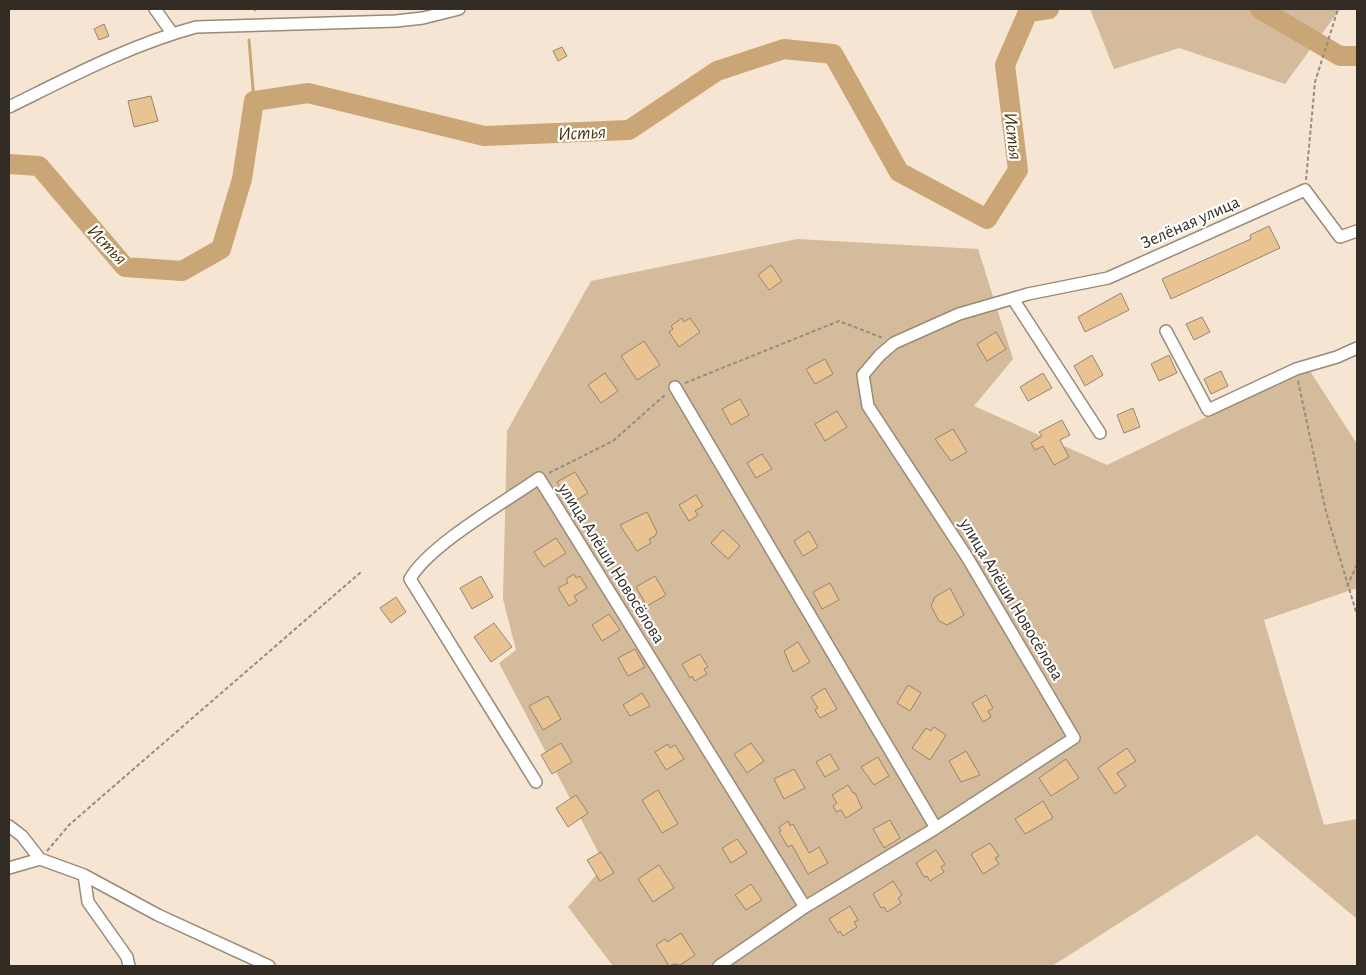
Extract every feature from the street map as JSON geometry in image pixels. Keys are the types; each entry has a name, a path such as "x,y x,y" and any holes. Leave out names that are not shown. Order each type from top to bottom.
{"street":[{"path":"155,9 172,33"},
{"path":"410,9 423,18"},
{"path":"9,107 108,58 172,33 196,27 396,21 423,18 459,9"},
{"path":"1305,190 1340,237 1357,232"},
{"name":"Зелёная улица","path":"894,343 959,314 1013,299 1108,278 1305,190"},
{"path":"1013,299 1100,433"},
{"path":"1166,331 1208,410 1296,369 1337,358 1357,348"},
{"name":"улица Алёши Новосёлова","path":"719,966 805,907 936,828 1074,738 967,557 868,406 864,375 880,355 894,343"},
{"path":"675,387 936,828"},
{"name":"улица Алёши Новосёлова","path":"536,782 410,579 416,569 442,545 539,478 805,907"},
{"path":"9,826 22,836 40,859 84,875 158,915 269,966"},
{"path":"9,868 40,859"},
{"path":"84,875 88,902 127,958 129,966"}],"path":[{"path":"1305,190 1315,82 1338,9"},
{"path":"539,478 613,441 675,387 839,321 894,343"},
{"path":"1296,369 1326,512 1357,614"},
{"path":"1347,586 1357,565"},
{"path":"40,859 69,825 361,572"}],"shaded area":[{"path":"1090,9 1340,9 1285,84 1179,48 1114,69"},
{"path":"797,239 978,249 1013,359 974,406 1107,465 1308,368 1357,444 1357,588 1264,620 1324,825 1357,819 1357,919 1257,835 1052,966 613,966 568,907 605,865 499,663 516,650 503,599 507,431 591,281"}],"building":[{"path":"104,24 109,36 99,40 94,29"},
{"path":"562,47 567,56 558,61 553,51"},
{"path":"151,96 158,121 134,127 128,101"},
{"path":"1269,226 1280,248 1171,299 1162,279 1251,239 1250,235"},
{"path":"771,265 782,281 769,290 758,275"},
{"path":"1121,293 1129,310 1085,332 1078,317"},
{"path":"1202,317 1210,332 1194,340 1186,324"},
{"path":"682,318 684,322 690,318 700,332 679,347 669,332 673,329 671,326"},
{"path":"996,332 1006,349 987,361 977,344"},
{"path":"644,341 660,365 637,380 621,356"},
{"path":"1092,355 1103,375 1085,386 1074,366"},
{"path":"1169,355 1177,373 1159,381 1151,364"},
{"path":"825,359 833,374 815,384 806,369"},
{"path":"1221,371 1228,386 1211,394 1204,379"},
{"path":"605,373 618,391 601,403 588,385"},
{"path":"1043,373 1052,388 1028,401 1020,387"},
{"path":"740,399 749,415 731,425 722,409"},
{"path":"1133,408 1140,427 1124,433 1117,415"},
{"path":"837,411 847,427 825,441 815,424"},
{"path":"1062,420 1070,435 1060,440 1069,457 1054,465 1043,446 1035,450 1031,443 1042,436 1039,432"},
{"path":"953,429 967,452 951,461 935,439"},
{"path":"762,454 772,469 756,478 747,463"},
{"path":"575,472 588,493 570,504 557,482"},
{"path":"696,495 703,506 695,511 698,515 689,521 679,505"},
{"path":"647,512 657,532 655,536 649,539 651,543 637,551 620,525"},
{"path":"723,530 740,546 728,559 711,543"},
{"path":"809,531 818,547 803,556 794,541"},
{"path":"556,538 566,553 544,567 534,552"},
{"path":"574,574 576,578 580,576 587,588 574,596 577,601 569,606 558,588 568,583 566,579"},
{"path":"481,576 493,597 472,609 460,588"},
{"path":"655,576 666,595 647,606 636,587"},
{"path":"830,583 839,600 822,609 813,592"},
{"path":"950,588 964,615 947,625 939,621 931,606 935,597"},
{"path":"396,597 406,612 391,623 380,608"},
{"path":"609,614 620,630 602,641 592,625"},
{"path":"494,623 512,647 491,662 474,637"},
{"path":"798,642 810,662 793,672 784,651"},
{"path":"635,649 645,667 628,676 618,658"},
{"path":"700,654 708,667 704,669 707,674 695,681 692,676 690,678 682,664"},
{"path":"908,685 921,693 910,711 897,703"},
{"path":"825,688 837,709 820,718 815,710 818,708 811,697"},
{"path":"642,693 650,706 630,716 623,705"},
{"path":"986,695 993,708 988,711 991,717 983,722 972,703"},
{"path":"548,696 561,719 543,730 529,706"},
{"path":"934,727 946,735 930,760 912,748 926,728 931,731"},
{"path":"561,743 572,762 552,774 541,755"},
{"path":"751,743 764,761 747,773 734,754"},
{"path":"668,744 670,748 675,745 684,759 666,770 655,752"},
{"path":"1127,748 1136,761 1117,773 1126,786 1115,794 1098,768"},
{"path":"966,751 980,775 961,782 949,761"},
{"path":"830,754 839,769 825,777 816,762"},
{"path":"878,757 889,776 874,785 861,767"},
{"path":"1066,759 1079,778 1051,796 1039,778"},
{"path":"794,769 805,788 784,799 774,779"},
{"path":"848,785 853,793 855,793 862,808 846,818 841,810 836,812 833,806 837,803 832,795"},
{"path":"658,790 678,824 662,833 642,800"},
{"path":"576,795 588,813 568,827 556,808"},
{"path":"1043,801 1053,818 1025,834 1015,819"},
{"path":"890,820 900,838 884,848 873,829"},
{"path":"788,821 790,826 793,824 809,853 819,847 828,863 808,874 792,845 788,847 779,832 781,831 779,827"},
{"path":"737,839 747,853 731,863 722,848"},
{"path":"990,843 999,856 995,858 999,864 983,874 971,854"},
{"path":"936,850 945,864 941,867 944,872 930,881 927,876 924,877 916,863"},
{"path":"601,852 614,873 600,881 587,860"},
{"path":"659,865 674,888 653,902 638,879"},
{"path":"893,881 902,895 898,898 901,903 887,912 884,907 881,908 873,894"},
{"path":"751,884 762,900 746,910 735,895"},
{"path":"850,906 858,920 854,922 857,927 843,936 840,931 838,933 829,919"},
{"path":"681,933 695,955 680,965 674,964 669,966 656,945 665,939 667,942"}],"waterway":[{"name":"Истья","path":"9,164 39,166 125,267 182,271 221,249 242,179 254,101 308,93 484,136 629,130 717,71 784,49 833,54 899,172 987,219 1018,170 1005,65 1028,12 1049,9"},
{"name":"Истья","path":"1260,9 1340,56 1357,56"},
{"path":"249,40 254,101"}]}
